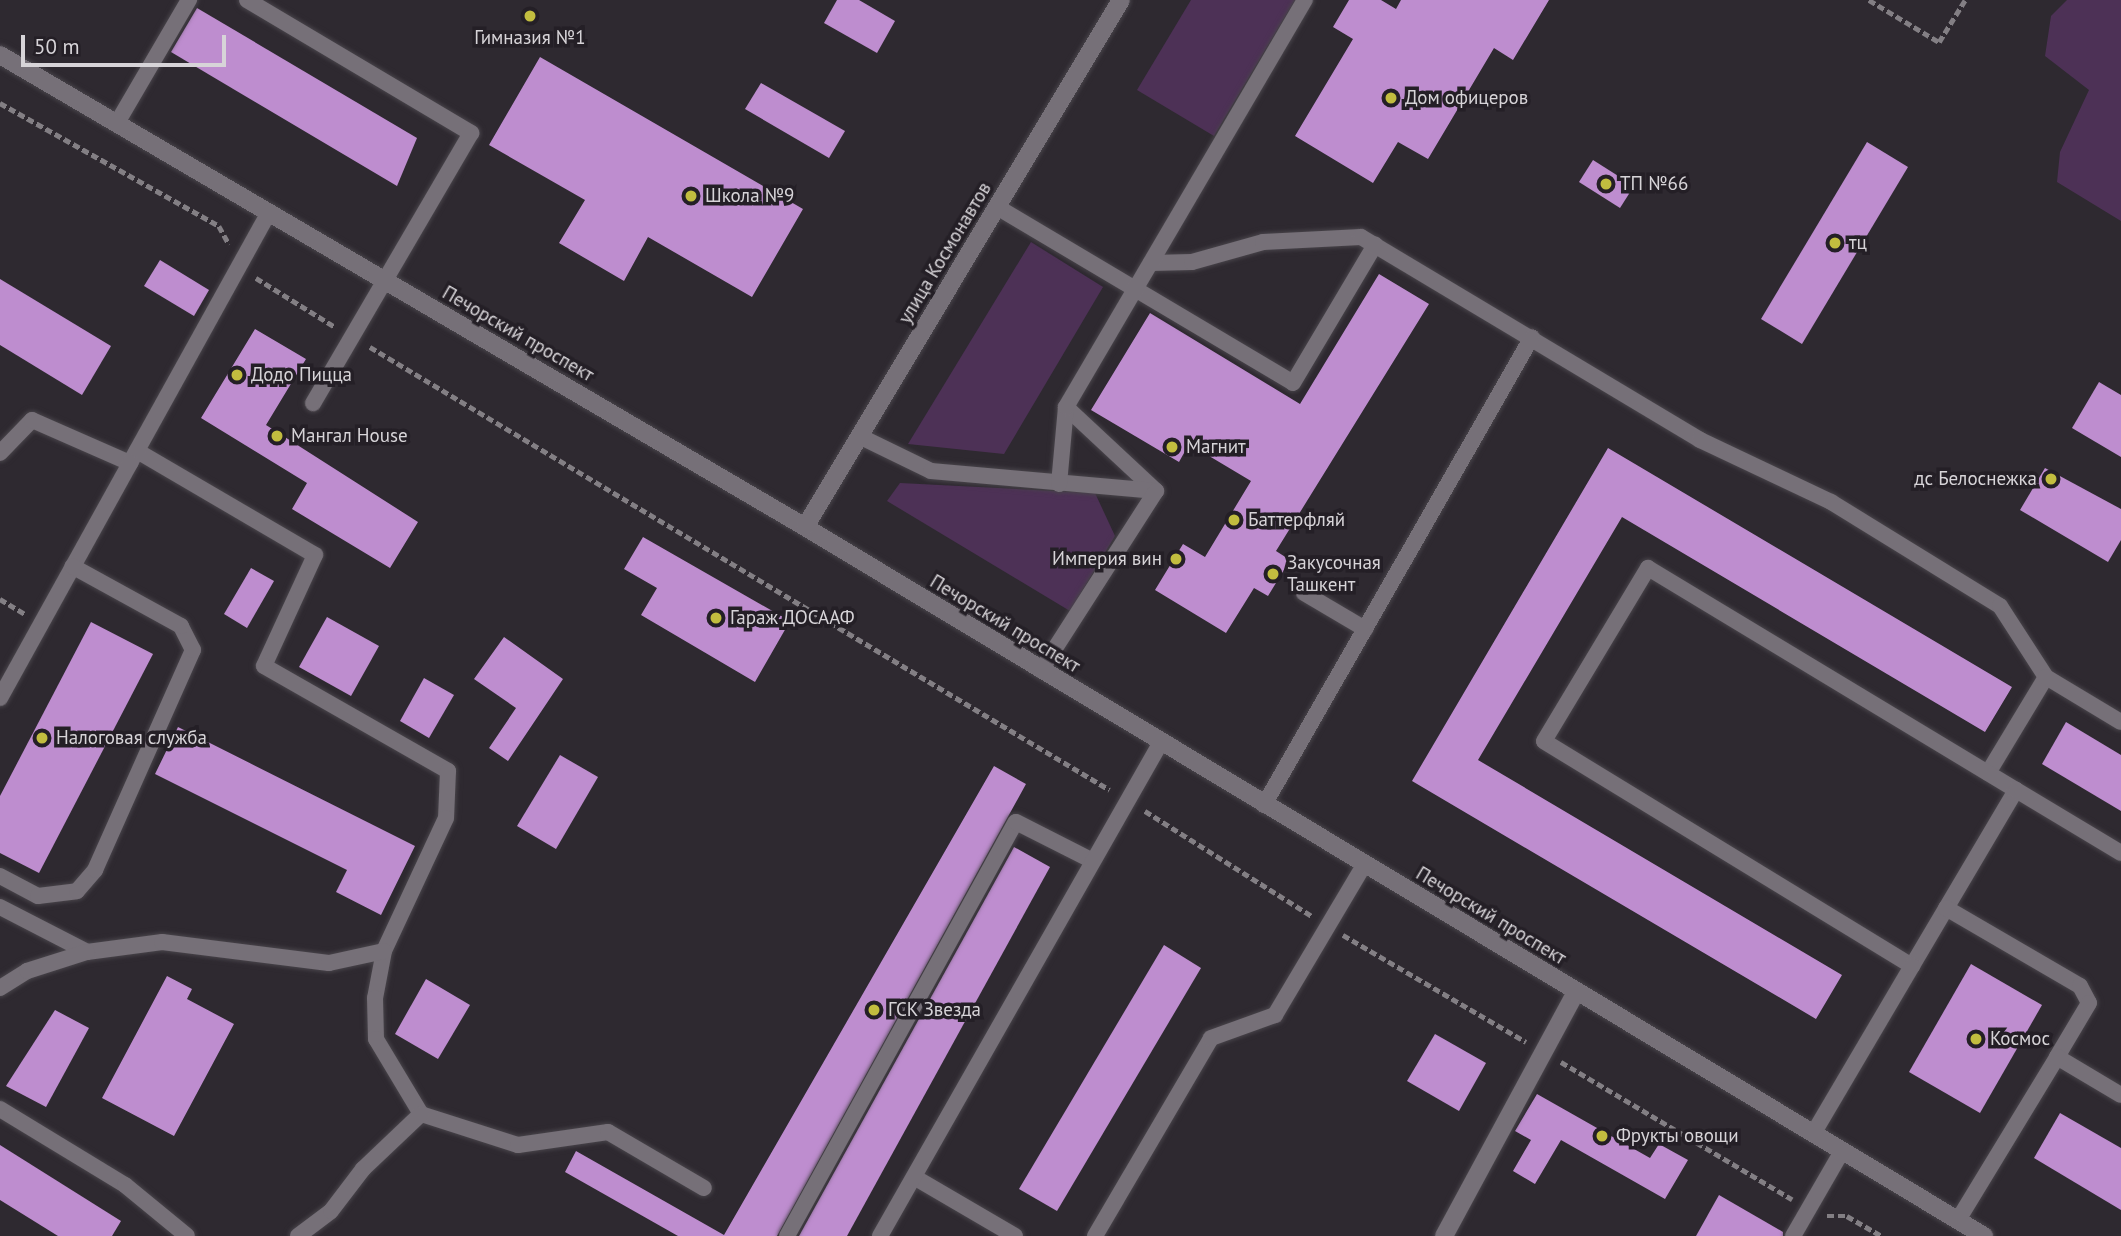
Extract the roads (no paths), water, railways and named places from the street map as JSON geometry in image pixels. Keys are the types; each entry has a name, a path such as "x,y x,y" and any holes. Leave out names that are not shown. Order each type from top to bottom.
{"main road":[{"name":"улица Космонавтов","path":"805,527 1121,0"},
{"name":"Печорский проспект","path":"0,55 805,527 1160,744 1984,1236"},
{"path":"1444,1236 1576,992"}],"lane":[{"path":"117,123 189,0"},
{"path":"247,0 471,133 313,402"},
{"path":"1059,484 1066,407 1305,0"},
{"path":"997,207 1293,383 1375,246"},
{"path":"0,698 269,212"},
{"path":"1151,262 1192,262 1263,242 1361,237 1700,440 1831,502 2000,606 2046,677 2121,722"},
{"path":"1264,805 1532,337"},
{"path":"1066,407 1156,491"},
{"path":"0,453 32,420 133,457 315,555 264,666 448,771 446,817 433,857 384,951 375,998 376,1039 421,1114 518,1145 608,1132 704,1188"},
{"path":"859,436 932,471 1156,491"},
{"path":"1041,670 1156,491"},
{"path":"0,876 38,896 77,891 96,870 191,658 181,626 72,566"},
{"path":"1912,966 1544,741 1648,568 2121,853"},
{"path":"1304,593 1365,629"},
{"path":"1989,773 2046,677"},
{"path":"880,1236 1160,744"},
{"path":"1813,1134 2016,790"},
{"path":"787,1236 1016,822 1093,861"},
{"path":"1095,1236 1211,1038 1275,1015 1364,864"},
{"path":"0,907 87,952"},
{"path":"1946,908 2080,986 2089,1003 1958,1220"},
{"path":"0,988 27,971 87,952 162,942 329,963 384,951"},
{"path":"2057,1056 2121,1095"},
{"path":"0,1109 125,1185 187,1236"},
{"path":"298,1236 331,1211 363,1169 421,1114"},
{"path":"1793,1236 1842,1151"},
{"path":"914,1178 1015,1236"}],"place":[{"name":"Гимназия №1","path":"530,16"},
{"name":"Дом офицеров","path":"1391,98"},
{"name":"ТП №66","path":"1606,184"},
{"name":"Школа №9","path":"691,196"},
{"name":"тц","path":"1835,243"},
{"name":"Додо Пицца","path":"237,375"},
{"name":"Мангал House","path":"277,436"},
{"name":"Магнит","path":"1172,447"},
{"name":"дс Белоснежка","path":"2051,479"},
{"name":"Баттерфляй","path":"1234,520"},
{"name":"Империя вин","path":"1176,559"},
{"name":"Закусочная Ташкент","path":"1273,574"},
{"name":"Гараж ДОСААФ","path":"716,618"},
{"name":"Налоговая служба","path":"42,738"},
{"name":"ГСК Звезда","path":"874,1010"},
{"name":"Космос","path":"1976,1039"},
{"name":"Фрукты овощи","path":"1602,1136"}]}
